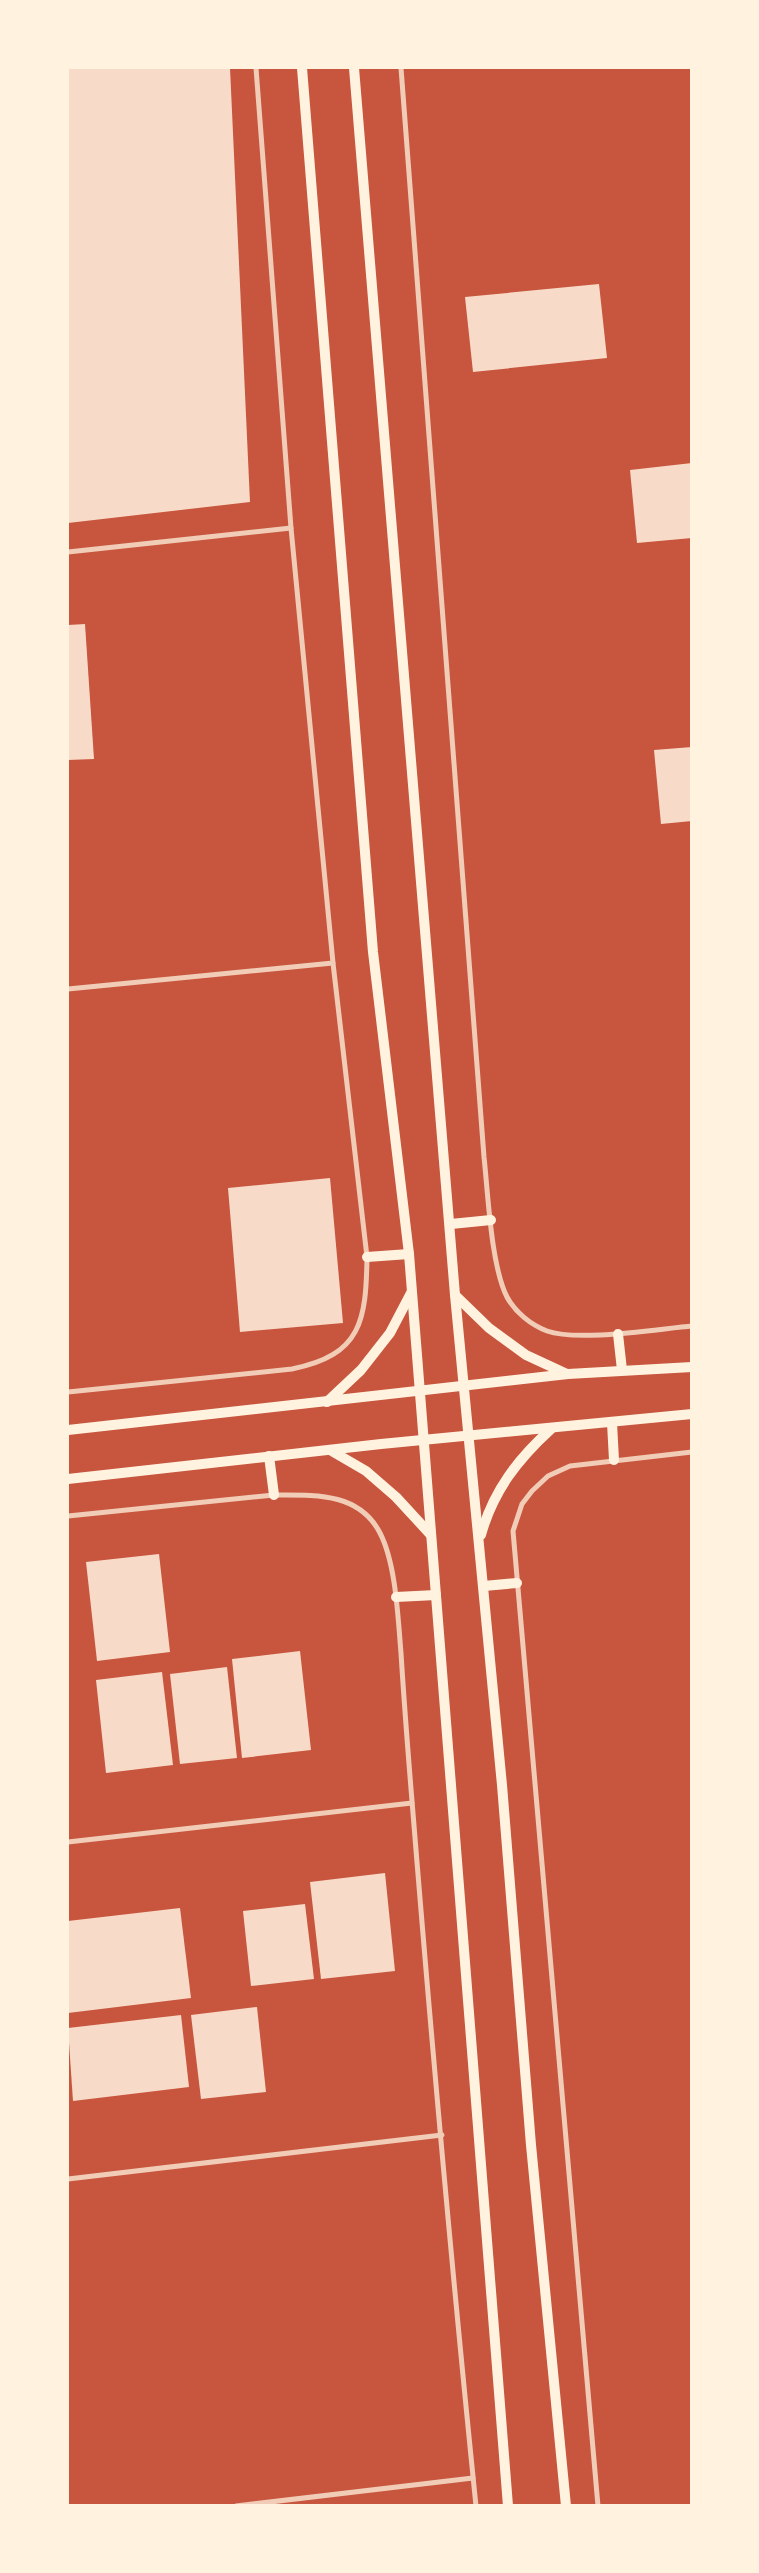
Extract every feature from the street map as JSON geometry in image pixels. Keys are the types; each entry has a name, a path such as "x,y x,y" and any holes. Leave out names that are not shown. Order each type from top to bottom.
{"main road":[{"path":"302,68 373,952 409,1254 508,2506"},
{"path":"354,68 451,1224 455,1295 480,1540 531,2145 566,2506"},
{"path":"451,1224 491,1220"},
{"path":"367,1257 409,1254"},
{"path":"327,1402 361,1370 390,1333 412,1292"},
{"path":"455,1295 488,1328 526,1355 568,1374"},
{"path":"618,1334 622,1370"},
{"path":"68,1430 568,1374 692,1367"},
{"path":"68,1479 270,1456 692,1414"},
{"path":"612,1423 614,1460"},
{"path":"480,1540 487,1512 504,1481 526,1453 551,1429"},
{"path":"330,1450 366,1471 396,1497 431,1535"},
{"path":"270,1456 274,1495"},
{"path":"484,1586 517,1583"},
{"path":"396,1597 436,1595"}],"street":[{"path":"68,1392 292,1369 315,1364 339,1353 352,1339 362,1317 366,1298 367,1257 333,964 291,528 256,68"},
{"path":"401,68 484,1157 491,1220 500,1275 507,1297 518,1312 530,1322 548,1331 618,1334 692,1326"},
{"path":"68,552 291,528"},
{"path":"68,988 333,964"},
{"path":"598,2506 513,1531 522,1504 532,1490 548,1476 570,1466 692,1452"},
{"path":"68,1516 274,1495 336,1497 358,1507 372,1520 382,1535 396,1597 412,1804 476,2506"},
{"path":"68,1842 412,1804"},
{"path":"68,2179 442,2135"},
{"path":"236,2506 473,2478"}],"building":[{"path":"68,68 230,68 250,502 68,523"},
{"path":"599,284 607,358 473,372 465,297"},
{"path":"692,463 692,538 637,543 630,470"},
{"path":"85,624 94,759 68,760 68,625"},
{"path":"692,747 692,821 661,824 654,750"},
{"path":"330,1178 343,1323 240,1332 228,1188"},
{"path":"159,1554 170,1652 97,1661 86,1562"},
{"path":"300,1651 311,1750 242,1758 232,1659"},
{"path":"227,1667 237,1758 180,1764 170,1674"},
{"path":"162,1672 173,1765 106,1773 96,1680"},
{"path":"385,1873 395,1971 321,1979 310,1882"},
{"path":"305,1904 314,1979 251,1986 243,1911"},
{"path":"180,1908 191,1998 68,2013 68,1921"},
{"path":"257,2007 266,2092 201,2099 191,2015"},
{"path":"181,2015 189,2087 73,2101 68,2028"}]}
